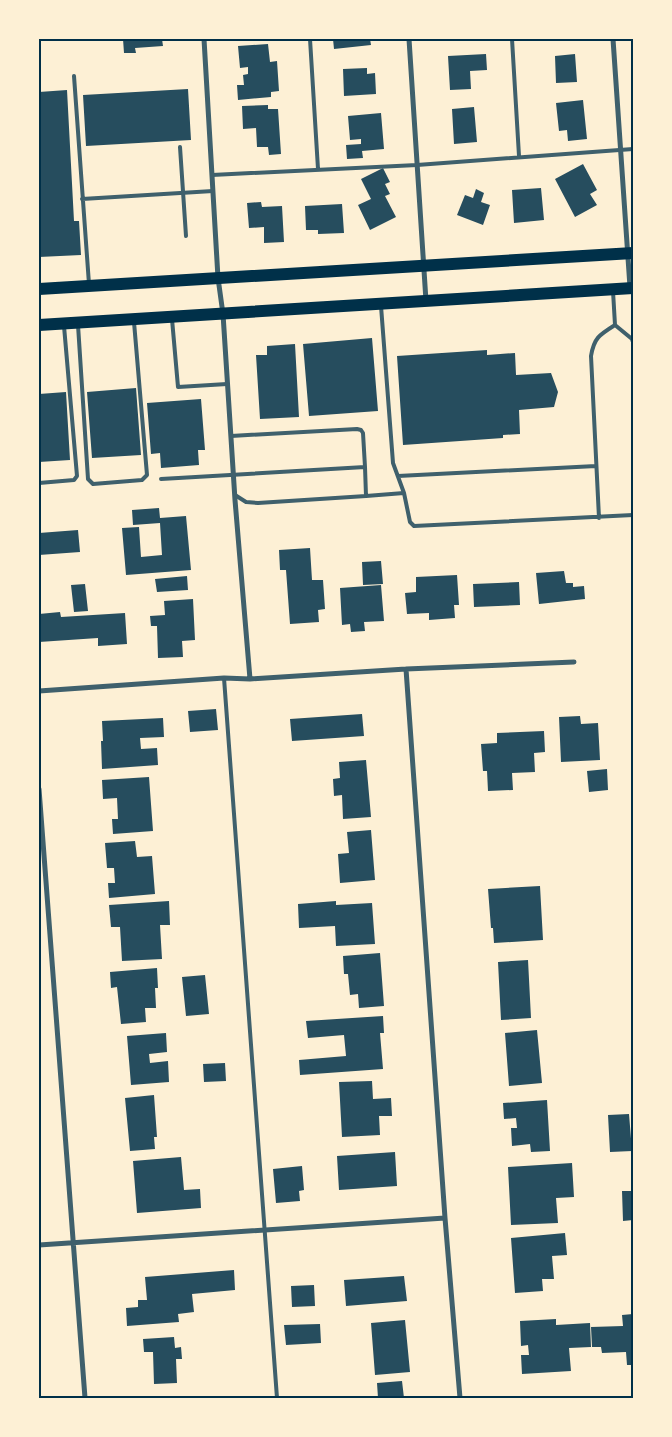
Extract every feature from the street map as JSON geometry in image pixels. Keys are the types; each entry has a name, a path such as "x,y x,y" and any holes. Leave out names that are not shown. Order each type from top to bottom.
{"main road":[{"path":"39,289 630,253"},
{"path":"39,325 631,288"}],"street":[{"path":"204,39 218,278 223,314 233,474 250,678"},
{"path":"409,39 426,301"},
{"path":"614,39 631,288"},
{"path":"39,691 224,678 574,662"},
{"path":"406,669 445,1218 460,1398"},
{"path":"39,789 85,1398"},
{"path":"39,1244 445,1218"}],"lane":[{"path":"310,39 318,169"},
{"path":"512,39 519,156"},
{"path":"74,76 89,286"},
{"path":"180,147 186,236"},
{"path":"212,176 418,165 633,149"},
{"path":"82,199 213,191"},
{"path":"613,289 615,325 633,342"},
{"path":"381,304 393,463 404,493 410,522 414,526 633,515"},
{"path":"172,317 178,387 227,384"},
{"path":"78,323 88,479 93,484 142,480 147,475 134,320"},
{"path":"39,483 74,480 76,476 64,324"},
{"path":"599,518 591,356 594,342 601,334 615,325"},
{"path":"231,436 361,430 363,434 366,496"},
{"path":"398,476 596,466"},
{"path":"161,479 365,467"},
{"path":"235,495 246,502 258,503 404,493"},
{"path":"224,678 277,1398"}],"building":[{"path":"123,39 162,39 163,46 135,48 136,53 124,53"},
{"path":"333,39 370,39 371,45 334,49"},
{"path":"268,44 270,62 277,61 279,91 271,92 271,97 238,100 237,85 244,85 243,75 248,74 248,67 240,68 238,46"},
{"path":"486,54 487,70 470,71 471,89 450,90 448,56"},
{"path":"575,54 577,82 556,83 555,56"},
{"path":"367,68 367,74 375,73 376,94 344,96 343,69"},
{"path":"188,89 191,140 86,146 83,95"},
{"path":"67,90 74,221 79,221 81,255 39,257 39,92"},
{"path":"583,100 587,139 568,141 567,130 559,131 556,103"},
{"path":"268,105 268,109 278,109 281,154 269,155 268,147 257,147 256,128 243,129 242,106"},
{"path":"474,107 477,142 454,144 452,109"},
{"path":"381,113 384,149 362,151 363,158 347,159 346,145 361,144 361,139 350,140 348,116"},
{"path":"583,164 597,190 590,194 597,205 575,217 555,179"},
{"path":"383,168 390,182 385,184 390,194 385,196 396,217 370,230 358,205 371,199 361,179"},
{"path":"541,188 544,220 514,223 512,190"},
{"path":"476,189 484,193 481,202 490,205 483,225 457,215 465,195 473,198"},
{"path":"261,202 262,207 282,206 284,242 264,243 264,227 249,228 247,203"},
{"path":"342,204 344,233 318,234 318,230 306,230 305,206"},
{"path":"372,338 378,411 309,416 303,344"},
{"path":"295,344 299,417 260,419 256,355 267,355 267,346"},
{"path":"487,350 487,355 515,353 516,375 551,373 558,392 554,407 519,410 520,434 503,435 503,438 403,445 397,356"},
{"path":"136,388 141,455 92,458 87,392"},
{"path":"66,392 70,460 39,462 39,394"},
{"path":"201,399 205,450 198,450 199,465 161,468 160,453 151,454 147,403"},
{"path":"159,508 160,518 186,516 191,570 126,575 122,528 139,527 141,557 162,555 160,523 133,525 132,510"},
{"path":"78,530 80,552 39,555 39,533"},
{"path":"310,548 312,580 323,580 325,609 318,610 319,622 290,624 286,570 280,570 279,550"},
{"path":"381,561 383,584 363,585 362,562"},
{"path":"564,571 566,583 573,583 573,587 584,586 585,599 539,604 536,573"},
{"path":"457,575 459,605 454,605 455,618 429,620 429,613 407,614 405,593 416,592 416,577"},
{"path":"187,576 188,590 157,592 155,579"},
{"path":"519,582 520,605 474,607 473,584"},
{"path":"85,584 88,611 74,612 71,585"},
{"path":"381,585 384,621 364,622 365,631 351,632 350,624 342,625 340,588"},
{"path":"193,599 195,640 182,641 183,657 158,658 157,626 151,626 150,616 165,615 164,601"},
{"path":"60,612 61,617 125,613 127,644 98,646 98,638 39,642 39,614"},
{"path":"216,709 218,730 190,732 188,711"},
{"path":"362,714 364,736 292,741 290,719"},
{"path":"580,716 581,724 598,723 600,760 561,762 559,717"},
{"path":"163,718 164,737 140,738 141,749 157,748 158,765 102,769 102,721"},
{"path":"544,731 545,752 534,753 535,772 512,773 513,790 488,791 487,771 483,771 481,744 497,743 497,733"},
{"path":"366,760 371,817 343,819 342,795 334,796 333,779 340,778 339,762"},
{"path":"607,769 608,790 589,792 587,771"},
{"path":"149,777 153,831 113,834 112,819 118,819 117,798 103,799 102,780"},
{"path":"371,830 375,880 340,883 338,854 349,853 347,832"},
{"path":"135,841 137,857 152,856 155,894 109,898 108,883 115,883 114,868 107,868 105,843"},
{"path":"540,886 543,940 494,943 488,889"},
{"path":"169,901 170,925 160,925 162,959 122,961 120,927 111,927 109,905"},
{"path":"336,901 336,905 372,903 375,944 336,946 335,926 299,928 298,904"},
{"path":"380,953 384,1006 359,1008 358,994 350,995 348,974 344,974 343,956"},
{"path":"528,960 531,1018 501,1020 498,962"},
{"path":"157,968 156,1008 145,1008 146,1022 121,1024 117,987 111,988 110,972"},
{"path":"205,975 209,1014 186,1016 182,977"},
{"path":"383,1016 384,1033 380,1033 383,1069 300,1075 299,1060 346,1056 344,1035 308,1038 306,1021"},
{"path":"537,1030 542,1083 509,1086 505,1033"},
{"path":"166,1033 167,1052 149,1054 150,1063 168,1061 169,1082 131,1085 127,1036"},
{"path":"225,1063 226,1081 204,1082 203,1064"},
{"path":"372,1081 373,1099 391,1098 392,1116 379,1116 380,1135 342,1137 339,1082"},
{"path":"154,1095 157,1137 154,1137 155,1149 130,1151 125,1098"},
{"path":"547,1100 550,1151 531,1152 530,1144 512,1146 511,1128 517,1128 516,1118 504,1119 503,1103"},
{"path":"629,1114 632,1151 610,1152 608,1115"},
{"path":"395,1152 397,1186 339,1190 337,1156"},
{"path":"181,1157 184,1190 200,1189 201,1208 137,1213 133,1161"},
{"path":"572,1163 574,1197 556,1198 558,1223 511,1225 508,1167"},
{"path":"302,1166 304,1190 299,1191 300,1201 276,1203 273,1169"},
{"path":"622,1191 633,1191 633,1220 623,1221"},
{"path":"565,1233 567,1255 552,1256 554,1279 542,1279 543,1291 515,1293 511,1238"},
{"path":"234,1270 235,1290 192,1294 194,1312 178,1314 179,1322 127,1326 126,1308 138,1307 138,1300 147,1300 145,1277"},
{"path":"404,1276 407,1301 346,1306 344,1280"},
{"path":"314,1285 315,1306 292,1307 291,1286"},
{"path":"633,1314 633,1365 627,1365 626,1352 602,1353 601,1347 592,1347 591,1327 623,1326 622,1315"},
{"path":"556,1319 556,1325 590,1323 591,1347 569,1348 571,1371 522,1374 521,1355 529,1355 528,1345 521,1346 520,1321"},
{"path":"405,1320 410,1372 375,1375 371,1323"},
{"path":"320,1324 321,1343 286,1345 284,1325"},
{"path":"174,1337 175,1348 181,1347 182,1359 176,1359 177,1383 154,1384 153,1352 144,1352 143,1339"},
{"path":"402,1381 404,1398 378,1398 377,1383"}]}
